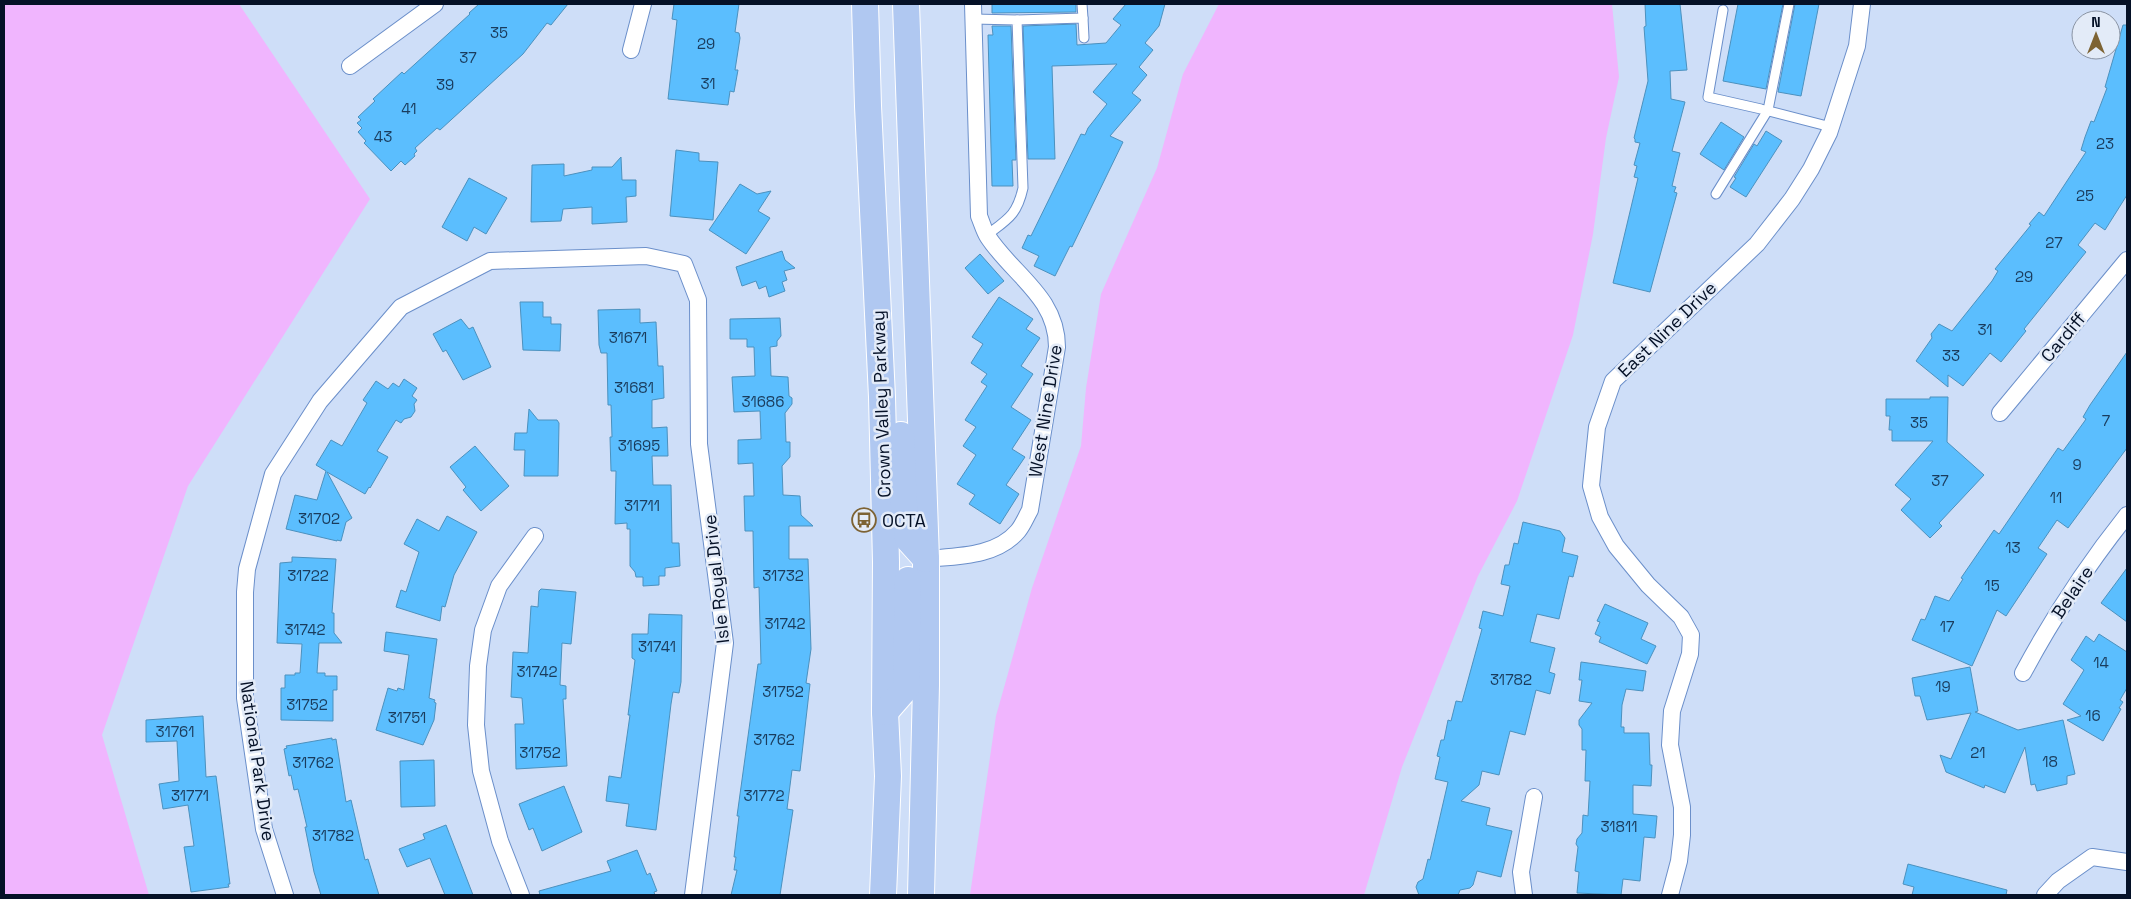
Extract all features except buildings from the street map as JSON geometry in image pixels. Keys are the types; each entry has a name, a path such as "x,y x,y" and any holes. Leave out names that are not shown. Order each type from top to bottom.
{"main road":[{"name":"Crown Valley Parkway","path":"865,4 882,397 886,562 888,776 883,895"},
{"path":"906,4 926,559 926,685 921,895"},
{"path":"882,397 900,415 904,506 908,540 926,559"},
{"path":"886,712 906,688 908,580 926,559"}],"street":[{"path":"350,66 435,4"},
{"path":"630,50 642,4"},
{"name":"East Nine Drive","path":"1670,895 1679,860 1682,836 1682,807 1670,745 1672,711 1690,654 1691,635 1681,617 1648,585 1616,546 1600,516 1591,486 1597,427 1613,381 1757,244 1792,199 1811,169 1831,127 1857,46 1862,4"},
{"name":"West Nine Drive","path":"926,559 977,554 1002,545 1019,530 1030,510 1057,347 1057,333 1052,316 1043,300 997,249 987,235 980,216 973,11"},
{"name":"National Park Drive","path":"285,895 264,829 245,698 245,592 247,569 273,474 278,466 320,401 401,307 490,260 646,256 684,264"},
{"name":"Cardiff","path":"2000,413 2127,260"},
{"name":"Isle Royal Drive","path":"684,264 698,300 699,444 725,643 693,895"},
{"name":"Belaire","path":"2023,674 2048,628 2102,546 2127,515"},
{"path":"521,895 500,842 480,771 476,725 478,666 483,630 498,586 535,536"},
{"path":"1524,895 1521,872 1534,797"},
{"path":"2045,895 2058,880 2092,857 2127,862"}],"lane":[{"path":"1082,4 1084,38"},
{"path":"1716,194 1768,110 1789,4"},
{"path":"1723,10 1708,97 1768,110 1831,127"},
{"path":"973,11 1017,20 1083,18"},
{"path":"987,235 1013,215 1020,202 1024,188 1017,20"}],"shaded area":[{"path":"4,4 239,4 370,199 188,486 102,735 149,895 4,895"},
{"path":"1219,4 1612,4 1619,77 1606,138 1593,234 1573,335 1517,501 1478,576 1402,767 1364,895 970,895 996,716 1032,588 1081,446 1086,388 1101,294 1157,168 1183,74"}],"place":[{"name":"OCTA","path":"864,520"}]}
